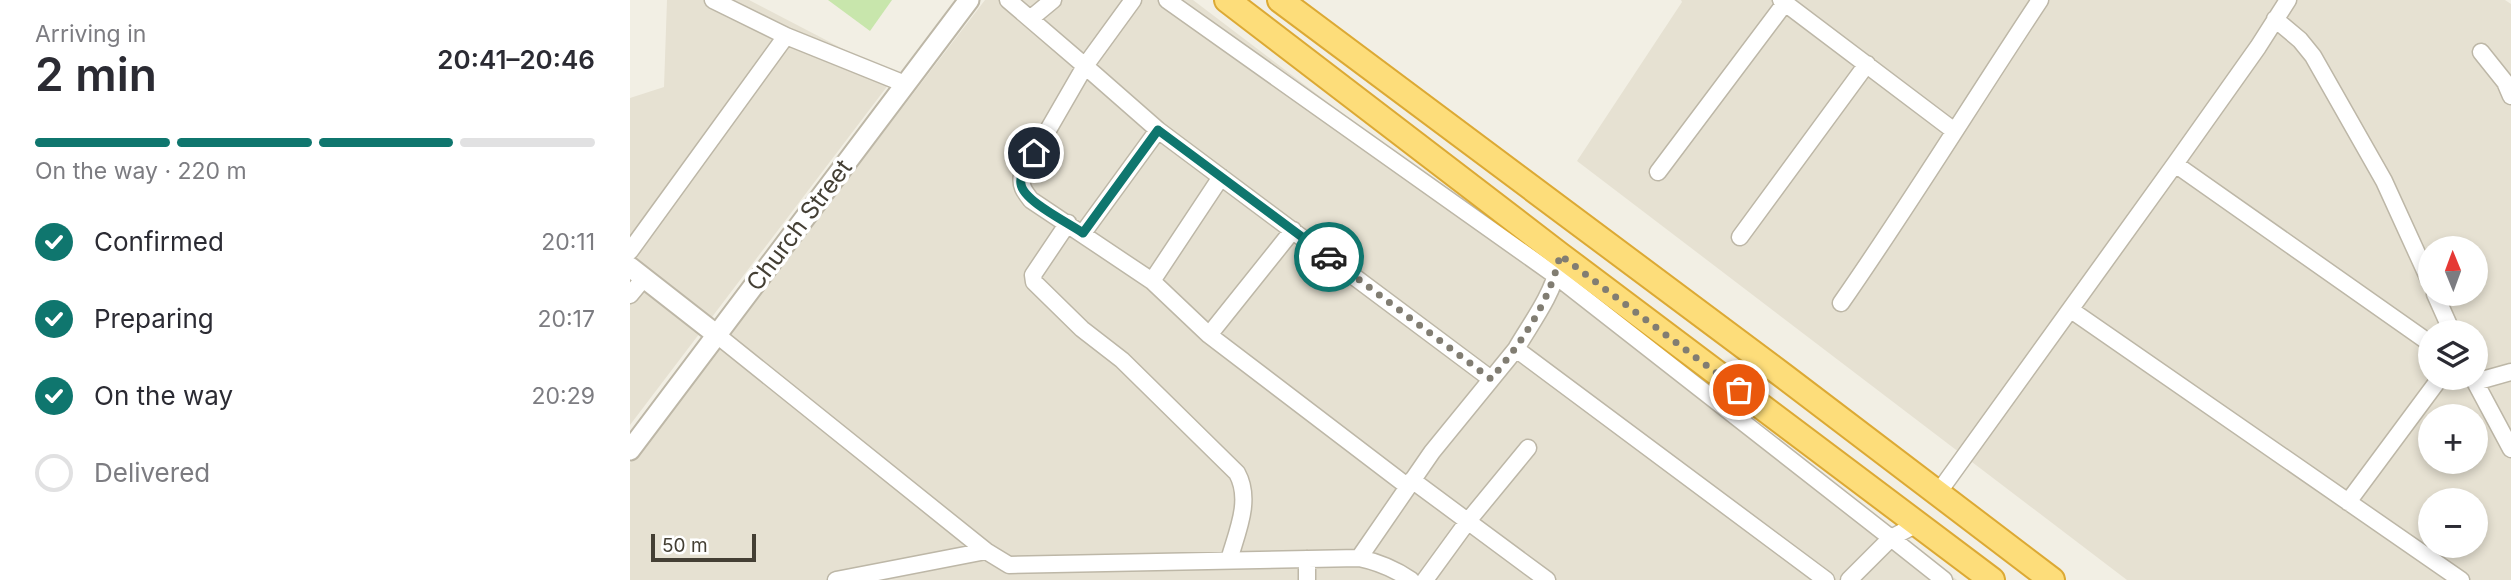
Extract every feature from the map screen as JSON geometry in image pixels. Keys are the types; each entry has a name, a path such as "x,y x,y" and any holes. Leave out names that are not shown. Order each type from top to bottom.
{"highway":[{"path":"1227,0 1558,265 1992,580"},
{"path":"1280,0 2052,580"}],"street":[{"path":"713,0 786,36 905,84"},
{"name":"Church Street","path":"630,450 969,0"},
{"path":"1009,0 1158,130 1491,379"},
{"path":"1030,19 1053,0"},
{"path":"1133,0 1085,66 1022,175 1020,184 1031,200 1152,281 1209,335 1547,580"},
{"path":"1167,0 1558,265 1909,555 1944,580"},
{"path":"1841,303 1907,207 1953,130 2040,0"},
{"path":"1938,493 2175,164 2288,0"},
{"path":"1658,172 1783,1 1953,130"},
{"path":"2275,19 2314,56 2384,181 2418,256"},
{"path":"630,251 786,36"},
{"path":"2481,52 2505,82 2511,96"},
{"path":"1740,237 1867,64"},
{"path":"1083,233 1158,130"},
{"path":"2175,164 2418,335"},
{"path":"1152,281 1221,177"},
{"path":"1068,223 1037,266 1033,275 1034,282 1082,329 1122,360 1237,473 1244,486 1245,502 1230,560"},
{"path":"1209,335 1293,230"},
{"path":"1359,558 1410,483 1516,349 1558,265"},
{"path":"630,295 637,272 1010,573 1230,560 1359,558 1375,561 1398,571 1410,580"},
{"path":"2071,310 2461,580"},
{"path":"1516,349 1826,580"},
{"path":"2488,377 2511,372"},
{"path":"2348,502 2431,390"},
{"path":"2479,390 2511,449"},
{"path":"1425,580 1468,521 1528,448"},
{"path":"1849,580 1891,538 1917,524"},
{"path":"844,579 986,551"},
{"path":"1307,558 1307,580"}],"shaded area":[{"path":"667,0 749,0 895,76 630,425 630,98 664,87"},
{"path":"985,0 1193,0 1957,580 630,580 630,463"},
{"path":"1681,0 2505,0 2511,4 2511,580 2127,580 1577,161"}],"green space":[{"path":"828,0 892,0 870,31"}],"way so far":[{"path":"1329,257 1491,379 1516,349 1539,310 1556,275 1560,255 1739,390"}],"route":[{"path":"1034,153 1022,175 1020,184 1024,192 1031,200 1083,233 1158,130 1329,257"}]}
